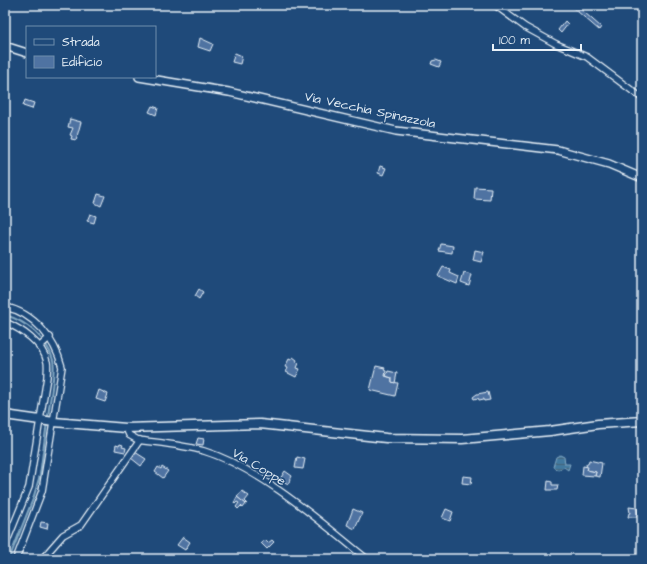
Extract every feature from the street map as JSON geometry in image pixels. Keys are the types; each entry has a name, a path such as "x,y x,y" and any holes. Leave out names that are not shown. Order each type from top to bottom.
{"main road":[{"path":"5,415 47,421 126,428 260,424 386,438 462,439 550,431 642,416"},
{"path":"598,424 642,421"}],"street":[{"path":"495,5 525,27 556,44 587,58 642,98"},
{"path":"5,46 26,53"},
{"name":"Via Vecchia Spinazzola","path":"145,78 229,92 396,131 558,150 609,164 642,178"},
{"path":"5,307 11,308 27,317 50,337 58,352 62,367 29,487 5,546"},
{"path":"5,322 31,338 39,346 47,362 47,421 42,491 16,559"},
{"path":"39,346 50,337"},
{"path":"42,559 63,535 81,525 140,440 129,435 126,428"},
{"name":"Via Coppe","path":"140,440 204,451 237,464 295,502 367,559"}],"water":[{"path":"560,455 564,457 565,464 570,464 568,470 564,467 558,470 553,467 556,457"}],"building":[{"path":"570,5 576,5 601,27 599,30"},
{"path":"565,21 568,24 561,33 558,30"},
{"path":"200,38 213,44 210,51 198,47"},
{"path":"235,53 242,56 240,64 232,62"},
{"path":"436,60 441,62 439,67 431,64 432,61"},
{"path":"25,100 34,103 32,109 23,106"},
{"path":"152,106 158,108 156,115 149,112"},
{"path":"70,119 81,122 76,140 71,139 72,136 70,135 73,128 68,127"},
{"path":"380,166 386,168 383,175 378,173"},
{"path":"475,187 491,188 490,200 474,199"},
{"path":"98,194 105,196 101,206 95,203"},
{"path":"90,214 96,216 94,223 87,221"},
{"path":"441,244 453,246 452,253 439,251"},
{"path":"475,250 484,252 481,262 473,260"},
{"path":"443,267 451,270 450,273 459,277 457,284 438,276"},
{"path":"464,273 472,275 469,286 461,283"},
{"path":"199,289 203,292 199,299 195,296"},
{"path":"293,357 297,360 296,362 299,363 297,368 300,369 296,377 286,372 288,368 285,367 289,359 291,360"},
{"path":"376,366 385,368 385,376 392,378 392,382 398,383 395,396 370,390"},
{"path":"388,371 397,373 395,383 392,382 392,378 386,376"},
{"path":"99,390 108,394 105,402 96,399"},
{"path":"488,392 490,400 484,401 484,399 479,400 478,398 474,399 473,397 477,394"},
{"path":"198,438 204,439 203,445 196,444"},
{"path":"120,444 123,445 122,447 126,448 125,452 115,450 116,445 119,446"},
{"path":"135,452 146,459 141,466 131,458"},
{"path":"297,457 305,459 303,469 295,468"},
{"path":"589,460 602,463 600,477 595,476 596,472 587,470 586,464 588,464"},
{"path":"583,466 588,467 587,470 596,472 595,476 582,475"},
{"path":"158,467 161,469 162,467 168,471 163,478 155,472"},
{"path":"285,471 292,476 288,484 280,479"},
{"path":"463,476 472,477 471,484 462,483"},
{"path":"548,481 552,482 552,485 558,485 557,490 547,490"},
{"path":"242,491 249,496 245,501 247,503 246,504 237,497"},
{"path":"237,497 246,504 243,508 241,506 238,509 236,507 239,503 234,503"},
{"path":"629,507 637,508 638,517 628,517 630,513"},
{"path":"353,509 362,513 355,529 347,525"},
{"path":"446,509 453,512 450,521 442,518"},
{"path":"41,522 48,523 47,529 40,527"},
{"path":"183,537 190,542 185,550 177,545"},
{"path":"265,540 268,543 272,540 274,542 267,549 261,543"}],"waterway":[{"path":"5,315 21,321 28,326 41,338 50,352 53,360 54,373 48,418"},
{"path":"9,559 33,499 40,475 47,422"}]}
